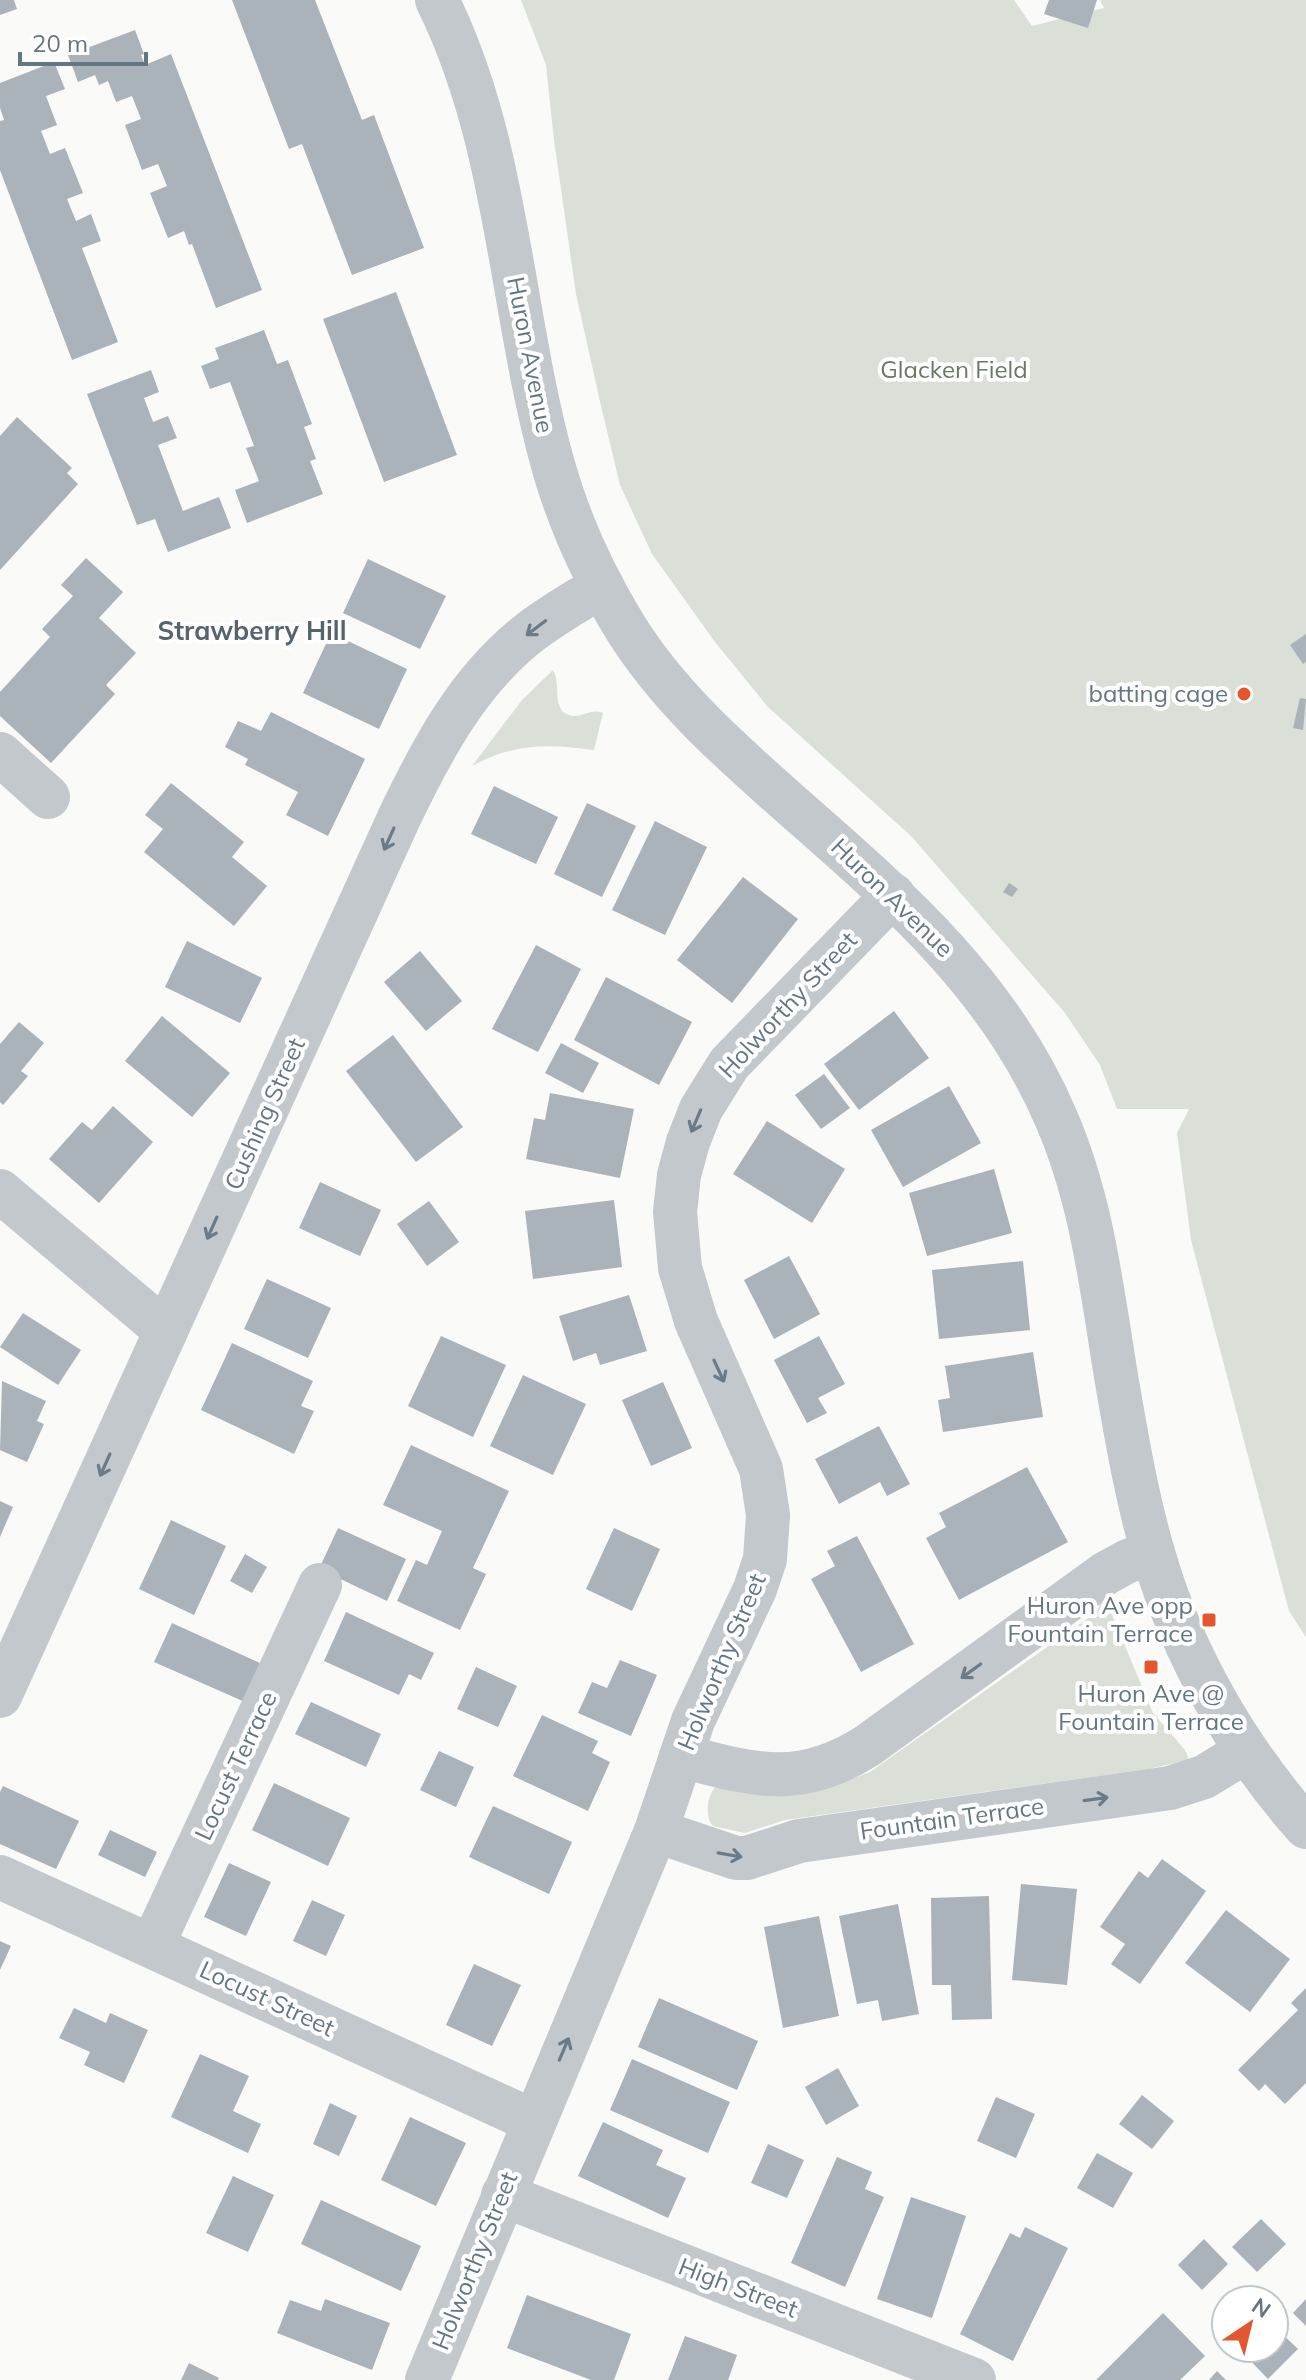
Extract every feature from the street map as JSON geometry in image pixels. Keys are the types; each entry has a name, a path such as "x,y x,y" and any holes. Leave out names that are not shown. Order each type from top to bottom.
{"street":[{"name":"Huron Avenue","path":"437,0 468,74 484,129 552,463 575,531 602,586 637,645 691,713 723,746 893,895 956,959 985,994 1033,1071 1062,1131 1090,1220 1128,1440 1153,1553 1181,1631 1245,1752 1306,1827"},
{"name":"Cushing Street","path":"0,1696 399,818 444,731 477,684 526,635 602,586"},
{"path":"0,754 48,797"},
{"name":"Holworthy Street","path":"427,2380 656,1831 697,1712 759,1581 765,1559 767,1500 756,1453 696,1321 684,1285 675,1229 683,1157 701,1109 729,1064 893,895"},
{"path":"0,1191 166,1331"},
{"path":"681,1756 734,1770 770,1775 804,1773 838,1764 1106,1573 1128,1561 1153,1553"},
{"name":"Locust Terrace","path":"152,1946 320,1585"},
{"name":"Fountain Terrace","path":"656,1831 726,1856 747,1858 799,1841 1170,1788 1204,1777 1245,1752"},
{"name":"Locust Street","path":"0,1877 533,2121"},
{"name":"High Street","path":"503,2195 974,2380"}],"green space":[{"name":"Glacken Field","path":"521,0 1014,0 1032,26 1104,8 1100,0 1306,0 1306,1637 1289,1611 1191,1240 1177,1133 1189,1109 1117,1109 1100,1065 1065,1013 911,836 768,707 715,642 652,554 620,485 601,406 576,294 546,65"},
{"path":"553,670 558,702 563,712 574,716 603,713 594,750 532,747 503,753 472,766 522,700"},
{"path":"1105,1598 1153,1713 1185,1750 1189,1760 1148,1769 785,1820 745,1833 713,1826 710,1822 709,1799 718,1784 828,1788 870,1772 1094,1614"}],"building":[{"path":"0,0 14,0 17,9 0,15"},
{"path":"232,0 315,0 362,120 374,115 424,248 352,275 302,144 289,149"},
{"path":"1049,0 1097,0 1088,28 1044,14"},
{"path":"135,30 145,65 171,54 262,290 216,308 192,244 189,245 184,231 168,238 150,193 167,186 158,164 142,170 125,125 141,119 132,96 116,102 108,81 99,85 95,75 78,82 68,55"},
{"path":"54,62 65,89 46,96 57,125 41,131 50,154 65,148 83,193 67,199 76,221 91,214 101,241 82,248 118,342 72,360 0,170 0,121 4,120 0,108 0,83"},
{"path":"396,292 457,455 384,482 323,319"},
{"path":"264,330 277,364 288,360 312,424 304,427 316,459 310,461 323,494 247,523 235,490 259,481 246,448 254,446 230,382 210,389 201,366 219,359 215,348"},
{"path":"151,370 159,392 144,398 153,422 168,416 177,438 158,445 183,511 219,497 231,528 168,552 155,519 137,525 87,394"},
{"path":"17,417 72,468 67,473 78,484 0,570 0,436"},
{"path":"86,558 123,592 99,618 136,653 106,685 115,694 51,763 0,716 0,692 50,637 42,629 73,596 61,585"},
{"path":"368,559 446,596 420,649 343,613"},
{"path":"331,633 407,669 379,729 303,693"},
{"path":"1306,634 1306,662 1303,664 1290,645"},
{"path":"1300,698 1306,699 1303,730 1293,728"},
{"path":"271,712 365,759 328,836 286,815 298,792 245,765 248,759 225,747 238,721 261,731"},
{"path":"171,783 244,842 232,857 267,886 234,926 144,852 163,829 145,815"},
{"path":"494,786 558,817 536,864 471,834"},
{"path":"587,803 636,826 602,897 554,874"},
{"path":"655,821 707,847 665,935 612,910"},
{"path":"743,877 798,919 732,1003 677,960"},
{"path":"1009,883 1018,889 1012,897 1003,892"},
{"path":"187,941 262,978 240,1023 165,987"},
{"path":"536,945 581,969 538,1052 492,1029"},
{"path":"420,951 462,1001 426,1031 384,982"},
{"path":"606,977 692,1022 659,1085 574,1040"},
{"path":"894,1011 929,1058 859,1110 824,1064"},
{"path":"162,1016 230,1073 192,1117 125,1061"},
{"path":"19,1022 44,1043 21,1071 28,1076 3,1105 0,1102 0,1044"},
{"path":"393,1035 463,1127 416,1162 346,1071"},
{"path":"561,1043 599,1063 583,1093 545,1073"},
{"path":"824,1074 850,1108 821,1129 795,1095"},
{"path":"949,1086 981,1143 903,1187 871,1130"},
{"path":"550,1093 634,1109 620,1178 526,1159 534,1118 545,1120"},
{"path":"113,1106 153,1142 99,1203 49,1159 82,1122 92,1130"},
{"path":"767,1121 845,1169 812,1223 733,1174"},
{"path":"994,1169 1012,1233 927,1256 909,1193"},
{"path":"320,1182 381,1210 360,1256 299,1228"},
{"path":"614,1200 622,1267 533,1279 525,1211"},
{"path":"429,1201 459,1242 427,1266 397,1224"},
{"path":"789,1256 820,1314 774,1339 744,1280"},
{"path":"1023,1261 1030,1330 939,1339 932,1270"},
{"path":"267,1279 331,1308 308,1358 244,1329"},
{"path":"629,1295 647,1351 600,1365 596,1353 573,1361 559,1316"},
{"path":"23,1313 81,1350 58,1385 0,1347"},
{"path":"441,1336 506,1365 473,1437 408,1406"},
{"path":"819,1336 845,1384 818,1398 827,1413 807,1423 774,1360"},
{"path":"232,1343 313,1381 301,1406 314,1411 294,1454 201,1410"},
{"path":"1033,1352 1043,1417 943,1432 938,1400 950,1398 945,1366"},
{"path":"523,1375 586,1404 553,1475 490,1446"},
{"path":"2,1381 46,1401 37,1421 44,1424 27,1462 0,1450"},
{"path":"663,1382 692,1448 651,1466 622,1400"},
{"path":"879,1426 910,1484 887,1496 880,1482 839,1504 815,1459"},
{"path":"411,1445 509,1491 473,1568 486,1574 460,1630 397,1601 416,1560 427,1565 442,1531 383,1505"},
{"path":"1027,1467 1068,1542 959,1600 926,1538 946,1527 939,1513"},
{"path":"0,1501 13,1507 0,1537"},
{"path":"171,1520 226,1546 194,1615 139,1589"},
{"path":"338,1528 406,1559 387,1601 319,1569"},
{"path":"614,1528 660,1549 632,1611 586,1589"},
{"path":"857,1536 914,1644 861,1672 811,1579 835,1566 827,1551"},
{"path":"245,1554 267,1567 252,1593 230,1581"},
{"path":"346,1612 434,1653 421,1680 409,1674 399,1695 324,1661"},
{"path":"172,1623 262,1664 245,1702 154,1662"},
{"path":"620,1660 657,1675 631,1736 578,1713 592,1682 607,1688"},
{"path":"476,1667 517,1686 498,1727 457,1709"},
{"path":"311,1702 381,1734 366,1767 295,1734"},
{"path":"542,1715 598,1741 592,1753 610,1762 588,1811 513,1776"},
{"path":"439,1751 474,1767 456,1807 420,1790"},
{"path":"274,1783 350,1818 328,1866 252,1830"},
{"path":"3,1786 79,1821 56,1869 0,1844 0,1792"},
{"path":"493,1806 572,1842 549,1894 469,1857"},
{"path":"110,1830 157,1852 145,1877 98,1855"},
{"path":"1162,1859 1206,1891 1140,1984 1111,1964 1125,1944 1100,1927 1139,1871 1148,1878"},
{"path":"229,1863 271,1882 246,1936 204,1917"},
{"path":"1021,1884 1077,1889 1067,1985 1012,1980"},
{"path":"989,1896 992,2019 952,2020 951,1985 932,1985 931,1898"},
{"path":"312,1900 345,1915 326,1956 293,1941"},
{"path":"898,1904 919,2014 882,2021 878,2000 857,2004 839,1916"},
{"path":"1226,1910 1290,1959 1250,2012 1185,1963"},
{"path":"819,1916 839,2016 783,2028 764,1927"},
{"path":"0,1941 11,1946 0,1970"},
{"path":"474,1964 521,1985 492,2046 446,2025"},
{"path":"1306,1988 1306,2083 1285,2104 1265,2084 1259,2091 1238,2070 1298,2010 1291,2003"},
{"path":"659,1998 758,2041 737,2090 638,2047"},
{"path":"74,2008 106,2023 110,2013 148,2030 124,2083 84,2065 90,2052 59,2038"},
{"path":"200,2054 249,2076 233,2111 261,2124 248,2153 171,2117"},
{"path":"632,2059 730,2102 708,2153 610,2110"},
{"path":"838,2068 859,2106 826,2125 805,2087"},
{"path":"1142,2095 1174,2121 1152,2149 1119,2124"},
{"path":"996,2097 1035,2114 1016,2158 977,2141"},
{"path":"330,2103 357,2116 339,2156 313,2144"},
{"path":"410,2117 466,2143 436,2206 381,2180"},
{"path":"603,2122 663,2150 656,2165 686,2178 668,2218 578,2176"},
{"path":"768,2144 804,2160 787,2198 751,2183"},
{"path":"1097,2153 1133,2173 1113,2208 1077,2188"},
{"path":"837,2157 872,2172 865,2189 884,2197 845,2287 791,2263"},
{"path":"233,2176 274,2195 248,2252 206,2233"},
{"path":"911,2197 966,2216 932,2318 877,2299"},
{"path":"321,2200 421,2246 401,2291 301,2244"},
{"path":"1261,2219 1286,2244 1257,2272 1232,2247"},
{"path":"1025,2227 1068,2248 1013,2361 960,2334 1010,2233 1020,2238"},
{"path":"1204,2239 1228,2264 1202,2290 1178,2265"},
{"path":"527,2295 631,2334 614,2380 591,2380 507,2348"},
{"path":"325,2299 390,2323 372,2370 277,2333 290,2300 321,2311"},
{"path":"1306,2299 1306,2326 1293,2313"},
{"path":"1163,2313 1205,2356 1180,2380 1096,2380"},
{"path":"685,2336 737,2355 728,2380 668,2380"},
{"path":"1290,2341 1298,2349 1290,2357"},
{"path":"189,2363 219,2378 218,2380 181,2380"},
{"path":"1254,2364 1283,2364 1268,2379"},
{"path":"1217,2371 1226,2380 1209,2380"}],"place":[{"name":"batting cage","path":"1244,694"},
{"name":"Huron Ave opp Fountain Terrace","path":"1209,1620"},
{"name":"Huron Ave @ Fountain Terrace","path":"1151,1667"}],"district":[{"name":"Strawberry Hill","path":"252,631"}]}
